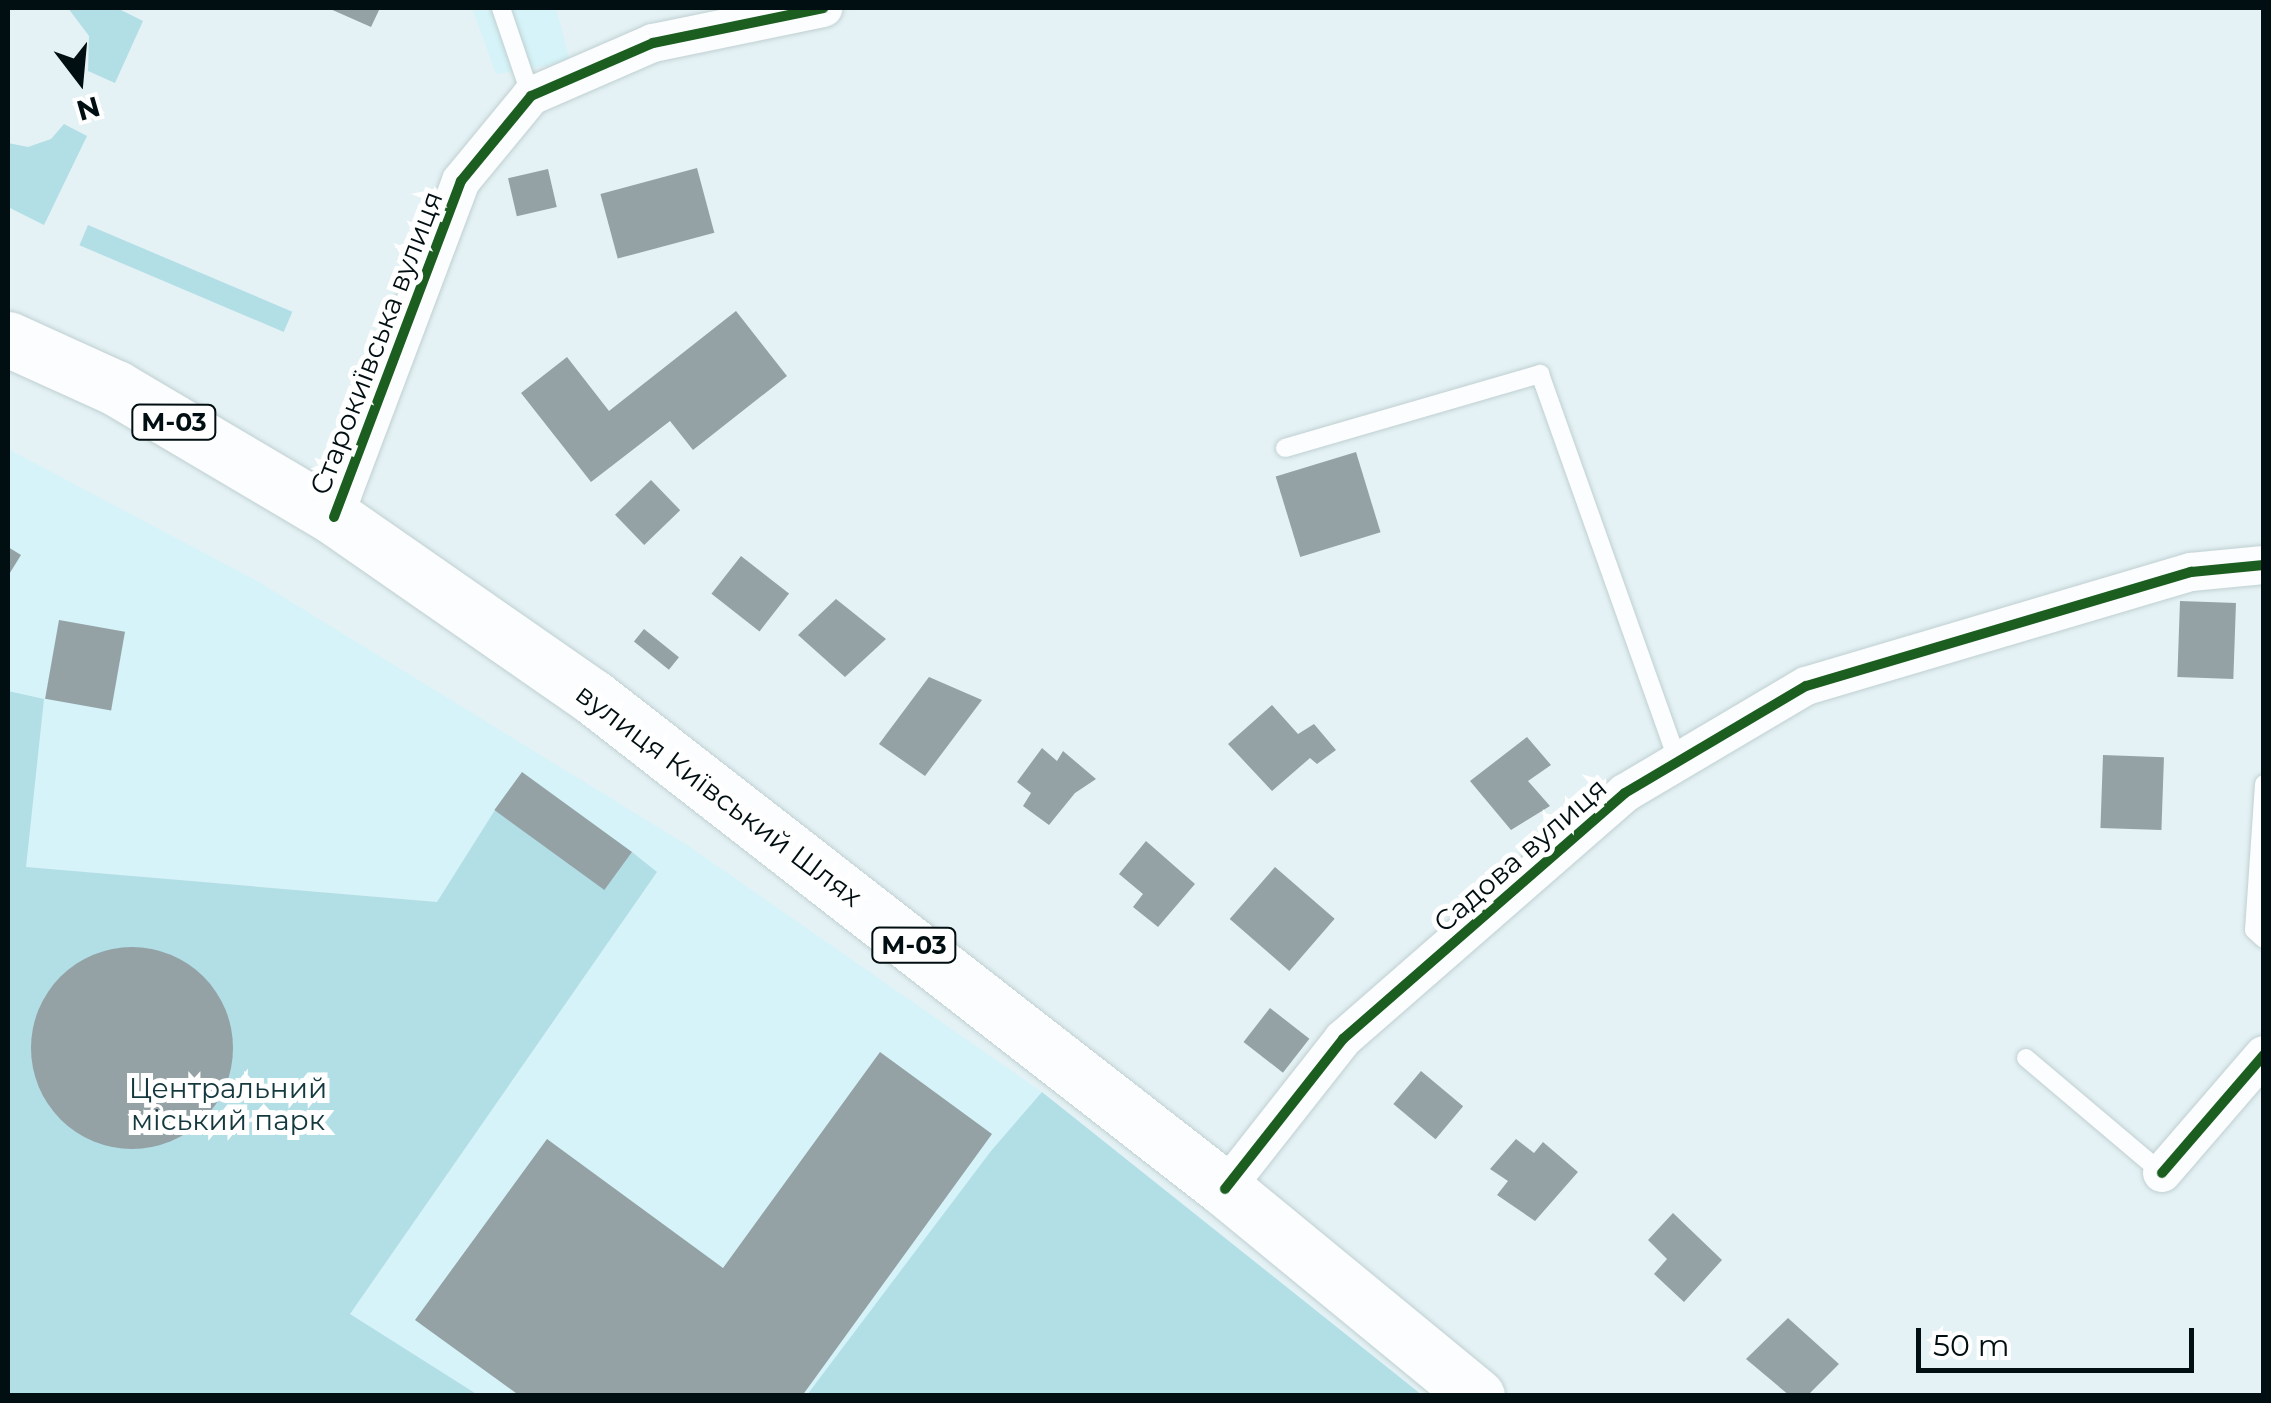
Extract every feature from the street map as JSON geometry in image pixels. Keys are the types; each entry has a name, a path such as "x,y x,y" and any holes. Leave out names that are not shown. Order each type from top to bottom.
{"highway":[{"name":"вулиця Київський Шлях","path":"8,338 116,388 334,517 593,697 1226,1189 1477,1396"}],"street":[{"name":"Старокиївська вулиця","path":"334,517 462,181 531,96 653,43 823,8"},
{"name":"Садова вулиця","path":"1226,1189 1343,1039 1625,793 1678,761 1806,686 2191,572 2264,564"},
{"path":"2162,1174 2264,1056"}],"lane":[{"path":"501,8 531,96"},
{"path":"1285,448 1540,374 1678,761"},
{"path":"2264,784 2254,930 2264,939"},
{"path":"2026,1058 2162,1174"}],"shaded area":[{"path":"472,8 556,8 570,62 496,74"},
{"path":"8,449 257,581 687,845 1042,1092 807,1395 478,1395 349,1315 657,872 605,889 495,811 437,902 25,867 44,700 8,691"}],"green space":[{"path":"68,8 117,8 143,21 115,83 88,71 89,36"},
{"path":"64,124 87,136 44,225 8,207 8,143 28,147 51,139"},
{"path":"88,225 292,312 284,332 79,245"},
{"name":"Центральний міський парк","path":"8,691 44,699 26,867 437,902 495,810 605,889 632,852 657,872 350,1314 478,1395 8,1396"},
{"path":"1042,1092 1422,1395 807,1395 991,1151"}],"building":[{"path":"328,8 380,8 371,27"},
{"path":"697,168 714,233 618,259 600,194"},
{"path":"548,169 557,207 517,216 508,178"},
{"path":"736,311 787,376 693,450 670,421 591,482 521,393 567,357 609,411"},
{"path":"1356,452 1381,532 1300,557 1276,477"},
{"path":"651,480 680,510 644,545 615,515"},
{"path":"8,547 21,555 8,576"},
{"path":"741,556 789,594 760,631 711,594"},
{"path":"836,599 886,639 845,677 798,635"},
{"path":"2180,601 2236,603 2233,679 2177,677"},
{"path":"59,620 125,632 111,710 45,699"},
{"path":"644,629 679,657 669,670 634,641"},
{"path":"929,677 982,700 925,776 879,744"},
{"path":"1272,705 1298,734 1314,724 1336,750 1317,764 1310,758 1272,791 1228,744"},
{"path":"1527,737 1551,765 1528,781 1550,806 1511,830 1470,781"},
{"path":"1042,748 1057,761 1063,751 1096,779 1075,793 1049,825 1023,806 1031,793 1017,782"},
{"path":"2103,755 2164,757 2161,830 2100,828"},
{"path":"522,772 632,852 604,890 494,810"},
{"path":"1146,841 1195,884 1158,927 1133,907 1143,894 1119,874"},
{"path":"1275,867 1335,919 1289,971 1230,919"},
{"path":"132,947 171,954 204,976 226,1009 233,1048 226,1087 204,1120 171,1142 132,1149 93,1142 60,1120 38,1087 31,1048 38,1009 60,976 93,954"},
{"path":"1270,1008 1309,1039 1283,1073 1244,1042"},
{"path":"880,1052 992,1134 802,1396 520,1396 415,1320 547,1139 723,1268"},
{"path":"1421,1071 1463,1106 1435,1139 1393,1104"},
{"path":"1516,1139 1534,1153 1543,1142 1578,1172 1535,1221 1497,1195 1508,1181 1490,1169"},
{"path":"1673,1213 1722,1260 1684,1302 1654,1274 1667,1259 1648,1240"},
{"path":"1788,1318 1839,1364 1807,1396 1790,1396 1746,1359"}],"cycle path":[{"path":"334,517 461,181 531,96 653,43 823,8"},
{"path":"1225,1189 1343,1039 1625,793 1806,686 2191,572 2264,565"},
{"path":"2162,1173 2264,1055"}]}
